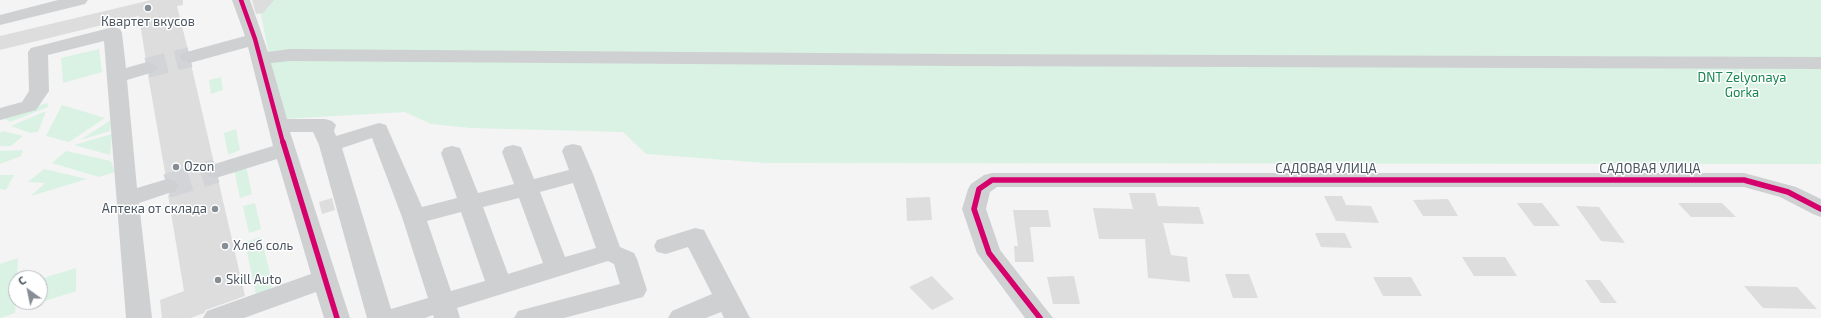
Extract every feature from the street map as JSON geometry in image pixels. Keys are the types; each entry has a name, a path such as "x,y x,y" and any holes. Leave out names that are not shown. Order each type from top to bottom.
{"street":[{"path":"0,20 79,0"},
{"path":"241,0 258,49 278,126 337,318"},
{"path":"0,114 29,106 39,91 38,52 113,33 139,318"},
{"path":"190,57 258,49 290,55 953,60 1821,63"},
{"path":"116,77 147,68"},
{"path":"278,126 325,125 323,130 330,145 373,289 380,318"},
{"path":"330,145 379,129 414,217 444,311"},
{"path":"216,171 285,149"},
{"path":"573,151 610,252"},
{"path":"513,152 557,268"},
{"path":"452,153 499,285"},
{"path":"414,217 526,187 582,174"},
{"name":"САДОВАЯ УЛИЦА","path":"1043,318 989,253 974,209 979,189 992,180 1744,180 1788,192 1821,209"},
{"path":"127,199 167,186"},
{"path":"666,246 695,236 732,308 681,318"},
{"path":"393,318 444,311 499,285 610,252 625,259 634,290 527,318"},
{"path":"216,318 324,279"}],"green space":[{"name":"DNT Zelyonaya Gorka","path":"258,0 1821,0 1821,164 766,163 646,154 623,132 471,128 431,124 405,112 282,119"},
{"path":"99,49 102,72 63,83 61,58"},
{"path":"221,77 223,90 211,94 209,80"},
{"path":"48,103 48,107 10,122 4,119 0,120 0,115"},
{"path":"62,105 105,118 69,142 46,136"},
{"path":"46,111 38,132 30,133 11,126"},
{"path":"111,120 110,131 80,140"},
{"path":"236,129 240,150 228,155 224,133"},
{"path":"3,131 23,136 11,146 0,146 0,133"},
{"path":"112,134 110,155 74,145"},
{"path":"23,150 21,156 0,164 0,151"},
{"path":"66,151 111,161 115,172 99,177 52,163"},
{"path":"246,166 252,194 240,198 234,169"},
{"path":"44,169 87,179 31,196 45,183 28,182"},
{"path":"0,175 14,175 6,190 0,189"},
{"path":"255,203 261,229 249,233 243,206"},
{"path":"261,237 273,286 256,295 245,242"},
{"path":"18,258 17,270 8,270 8,310 15,310 15,313 0,318 0,264"},
{"path":"76,268 76,291 48,300 48,277"}],"building":[{"path":"151,0 183,0 183,5 177,6 188,50 182,52 178,57 183,62 191,64 214,163 207,165 204,172 208,177 218,179 245,296 206,310 204,313 191,318 162,318 160,300 184,291 168,195 176,192 179,185 175,180 166,178 148,75 155,73 158,68 154,63 146,61 139,16 0,50 0,36"},
{"path":"252,0 274,0 263,13 256,14"},
{"path":"1129,193 1155,193 1158,206 1199,207 1204,224 1163,223 1171,255 1187,257 1190,282 1148,278 1145,239 1099,239 1093,208 1133,209"},
{"path":"1324,196 1342,196 1346,205 1371,206 1379,223 1336,221"},
{"path":"930,197 932,220 907,221 906,198"},
{"path":"332,198 335,210 322,214 319,202"},
{"path":"1448,199 1458,216 1423,216 1413,200"},
{"path":"1517,203 1542,203 1560,226 1534,226"},
{"path":"1678,203 1722,203 1736,217 1691,217"},
{"path":"1576,206 1599,207 1625,243 1601,241"},
{"path":"1013,210 1048,210 1051,227 1030,227 1034,262 1015,262 1014,246 1018,246"},
{"path":"1315,233 1345,233 1352,248 1321,247"},
{"path":"1462,257 1505,257 1517,276 1474,276"},
{"path":"1225,274 1249,274 1258,298 1233,298"},
{"path":"932,276 954,299 932,310 909,287"},
{"path":"1074,276 1080,304 1053,304 1047,277"},
{"path":"1373,277 1411,277 1422,296 1383,296"},
{"path":"1585,280 1600,280 1617,303 1601,303"},
{"path":"1744,286 1797,287 1817,309 1763,308"}],"tunnel":[{"path":"147,68 190,57"},
{"path":"167,186 216,171"}],"cycle path":[{"path":"241,0 255,39 278,126 337,318"},
{"path":"1040,318 989,253 974,209 979,189 992,180 1744,180 1788,192 1821,209"}],"place":[{"name":"Квартет вкусов","path":"148,8"},
{"name":"Ozon","path":"176,167"},
{"name":"Аптека от склада","path":"215,209"},
{"name":"Хлеб соль","path":"225,246"},
{"name":"Skill Auto","path":"218,280"}]}
